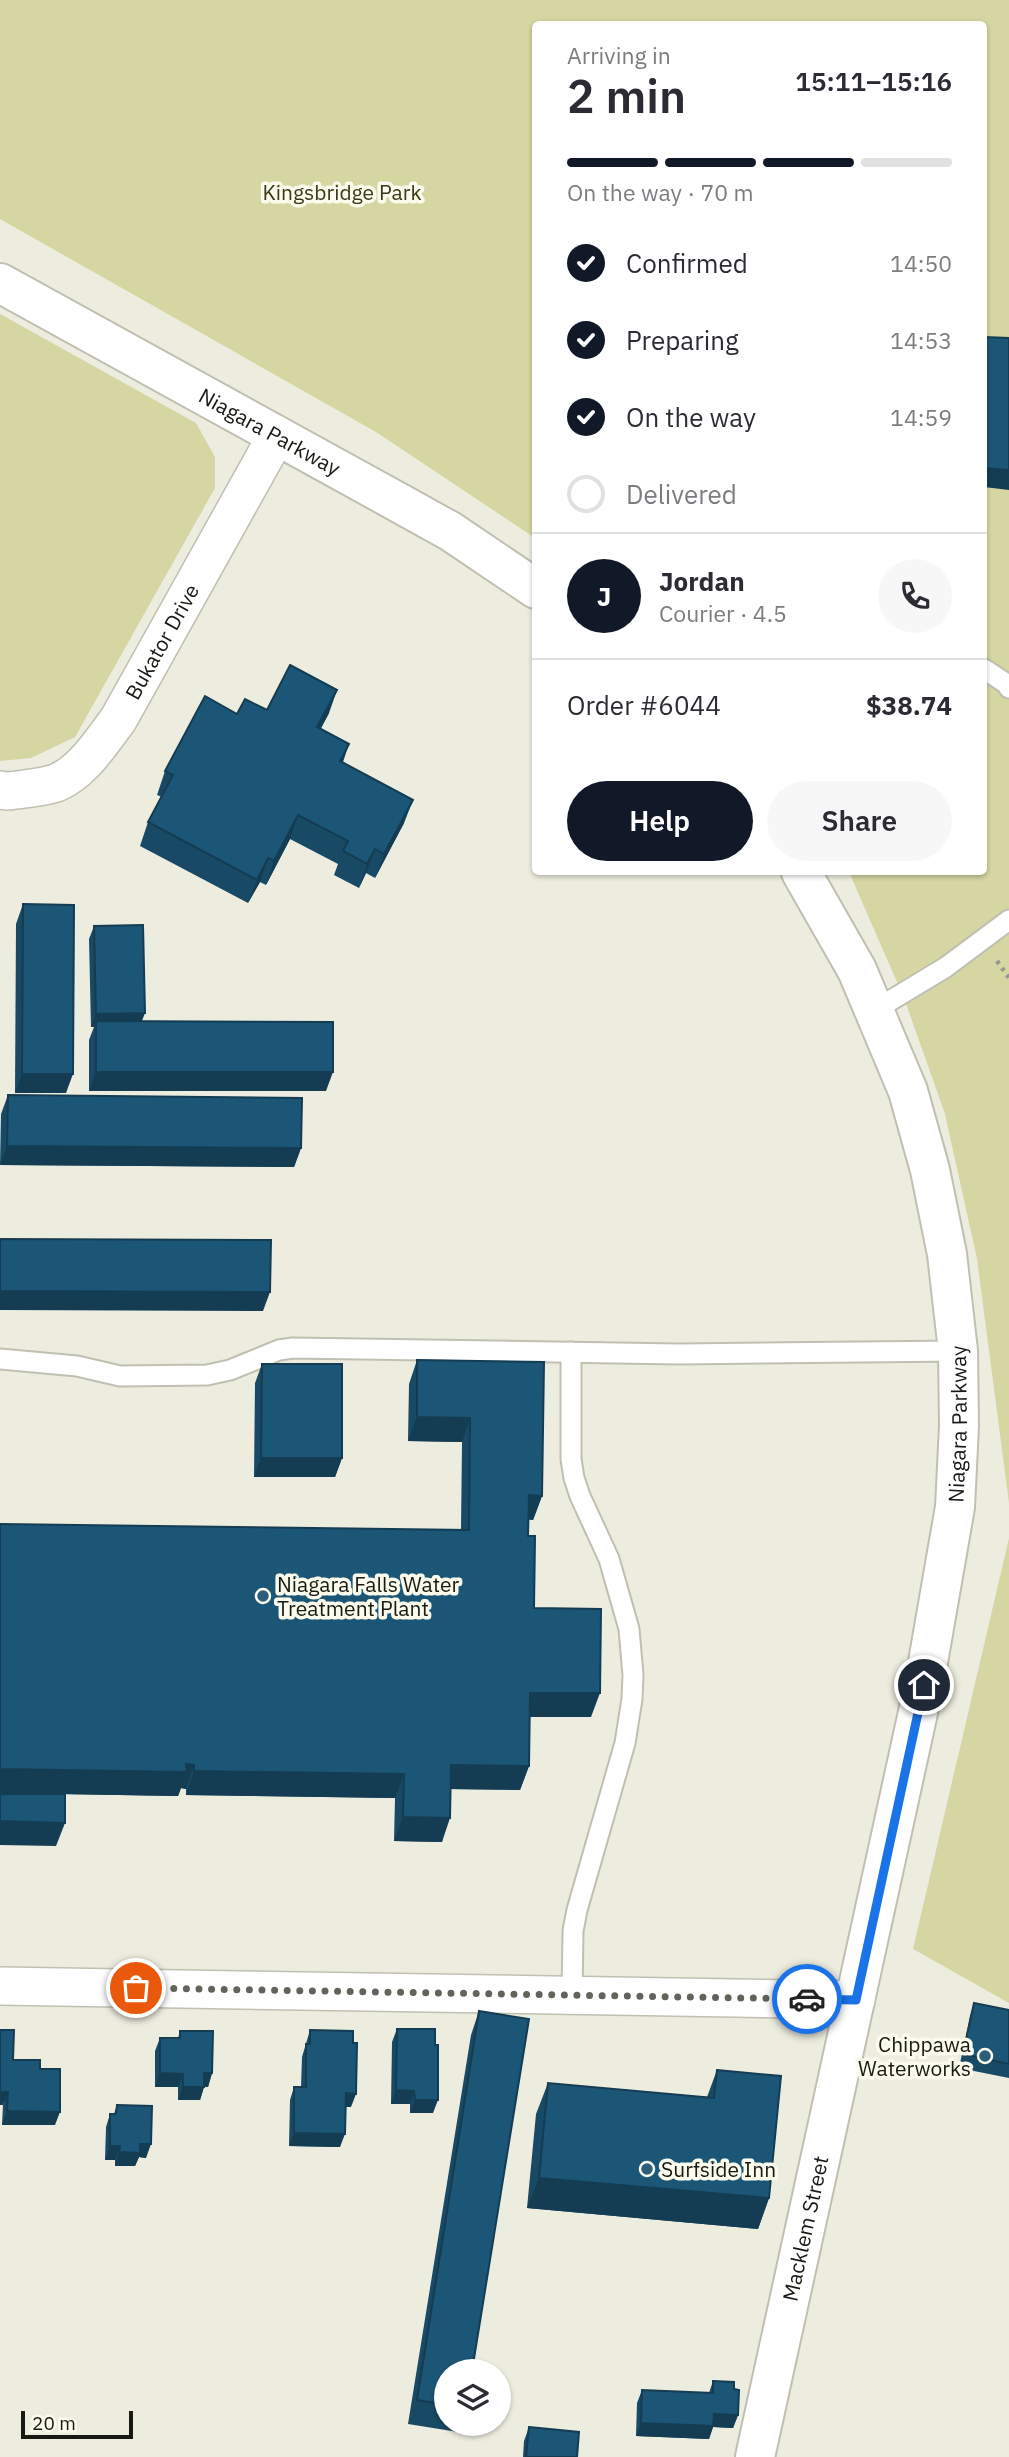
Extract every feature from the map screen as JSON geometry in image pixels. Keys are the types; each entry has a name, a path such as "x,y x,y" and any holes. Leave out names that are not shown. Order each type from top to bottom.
{"main road":[{"name":"Niagara Parkway","path":"0,282 450,531 532,586"},
{"name":"Niagara Parkway","path":"803,875 841,939 875,1010 908,1091 930,1170 947,1254 958,1351 959,1426 955,1507 924,1685 856,2000"},
{"name":"Macklem Street","path":"755,2457 856,2000"}],"street":[{"name":"Bukator Drive","path":"0,790 7,792 57,783 75,771 99,746 118,720 277,435"},
{"path":"0,1986 856,2000"}],"lane":[{"path":"987,671 1009,688"},
{"path":"875,1010 946,967 1009,920"},
{"path":"0,1359 77,1366 120,1376 207,1375 230,1370 279,1350 293,1348 679,1354 958,1351"},
{"path":"571,1352 571,1459 574,1478 609,1559 616,1582 629,1629 633,1675 625,1743 577,1910 573,1931 572,1995"}],"green space":[{"name":"Kingsbridge Park","path":"0,0 1009,0 1009,1503 977,1259 945,1114 904,998 850,875 987,875 987,21 532,21 532,536 376,432 0,219"},
{"path":"0,314 196,423 215,457 215,488 75,737 31,758 0,761"},
{"path":"1009,1538 1009,2003 913,1949"}],"building":[{"path":"987,337 1009,338 1009,470 987,468"},
{"path":"290,665 337,690 317,727 349,744 340,761 413,800 384,854 375,849 367,864 343,851 348,841 298,815 274,861 268,858 257,880 148,822 173,775 165,771 205,696 237,714 245,699 267,710"},
{"path":"23,904 74,905 73,1074 22,1074"},
{"path":"143,925 145,1013 96,1014 94,926"},
{"path":"96,1021 333,1022 333,1072 96,1072"},
{"path":"8,1095 302,1098 301,1148 7,1146"},
{"path":"0,1239 271,1240 270,1292 0,1291"},
{"name":"Niagara Falls Water Treatment Plant","path":"417,1360 544,1362 542,1496 529,1495 528,1536 535,1536 534,1608 601,1609 600,1693 530,1693 529,1766 451,1765 450,1818 403,1817 404,1774 194,1771 194,1765 186,1764 187,1772 0,1769 0,1524 469,1530 470,1418 417,1417"},
{"path":"262,1364 342,1364 342,1458 261,1458"},
{"path":"0,1794 65,1794 65,1823 0,1821"},
{"name":"Chippawa Waterworks","path":"974,2003 1009,2010 1009,2064 963,2054"},
{"path":"479,2011 529,2019 474,2359 434,2359 434,2403 417,2400"},
{"path":"397,2029 435,2029 435,2045 438,2045 438,2100 415,2100 414,2091 396,2090"},
{"path":"0,2030 14,2030 13,2060 40,2060 40,2069 60,2069 60,2112 7,2111 8,2092 0,2092"},
{"path":"310,2030 353,2031 353,2043 357,2043 356,2094 346,2093 345,2134 294,2133 294,2087 306,2087 306,2044 310,2044"},
{"path":"180,2031 213,2031 212,2073 204,2073 204,2087 183,2087 183,2074 160,2073 160,2038 180,2038"},
{"name":"Surfside Inn","path":"717,2070 781,2076 769,2198 539,2178 548,2083 714,2098"},
{"path":"117,2105 152,2106 151,2144 140,2144 140,2153 119,2152 120,2146 110,2146 110,2114 116,2114"},
{"path":"713,2381 734,2382 734,2389 739,2390 738,2415 714,2414 713,2426 641,2423 642,2390 713,2393"},
{"path":"529,2427 579,2432 577,2457 526,2457"}],"way so far":[{"path":"136,1988 807,1999"}],"place":[{"name":"Niagara Falls Water Treatment Plant","path":"263,1596"},
{"name":"Chippawa Waterworks","path":"985,2056"},
{"name":"Surfside Inn","path":"647,2169"}],"route":[{"path":"807,1999 856,2000 924,1685"}]}
